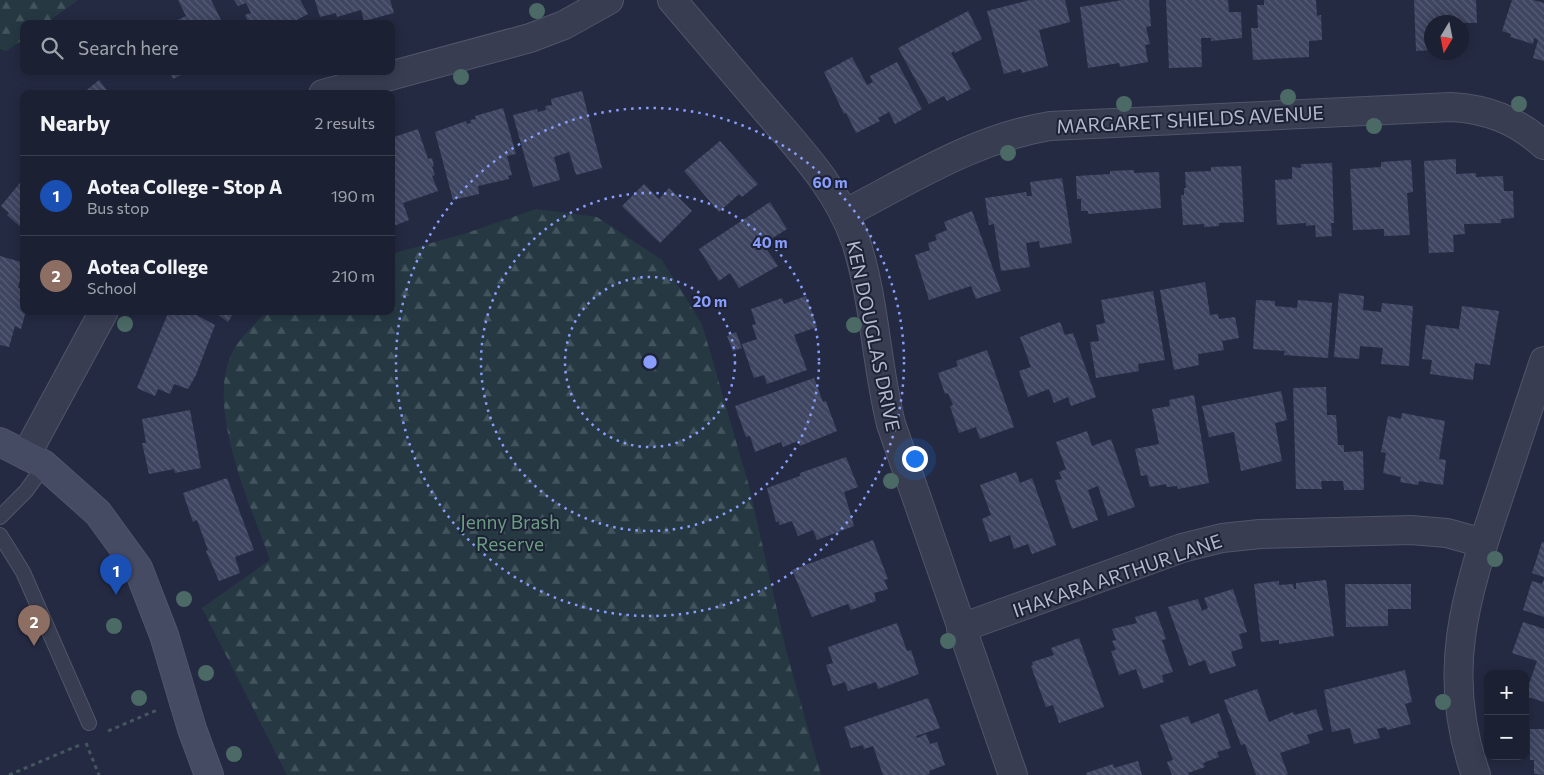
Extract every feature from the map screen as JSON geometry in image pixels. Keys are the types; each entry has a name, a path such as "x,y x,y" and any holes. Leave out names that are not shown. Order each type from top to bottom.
{"street":[{"path":"395,74 530,38 564,25 609,0"},
{"name":"KEN DOUGLAS DRIVE","path":"672,0 811,162 836,197 844,214 863,266 881,381 891,424 1013,775"},
{"path":"337,90 393,75"},
{"name":"MARGARET SHIELDS AVENUE","path":"844,214 989,142 1025,130 1050,126 1424,108 1468,108 1503,117 1520,126 1544,144"},
{"path":"35,460 102,315"},
{"path":"1476,775 1462,720 1458,672 1464,610 1483,543 1544,361"},
{"path":"0,442 35,460 98,513 138,568 164,635 208,775"},
{"name":"IHAKARA ARTHUR LANE","path":"961,628 1182,548 1222,538 1260,534 1412,530 1447,533 1483,543"}],"lane":[{"path":"0,517 26,491 35,460"},
{"path":"0,535 23,572 89,723"}],"path":[{"path":"104,734 144,716"},
{"path":"9,775 84,743 99,775"}],"green space":[{"path":"0,0 78,0 50,20 20,20 20,42 6,51 0,49"},
{"name":"Jenny Brash Reserve","path":"536,209 597,217 662,260 702,324 749,486 787,654 821,775 287,775 202,608 270,560 243,485 227,428 224,401 225,375 232,353 262,315 395,315 395,253 464,234"}],"building":[{"path":"178,0 211,0 221,20 177,20 186,16"},
{"path":"234,0 300,0 308,14 297,20 247,20 245,15 251,13 246,3 238,6"},
{"path":"315,0 390,0 394,13 368,20 364,20 361,10 337,17 336,13 320,17"},
{"path":"1030,0 1065,0 1070,22 1039,30 1048,66 1022,73 1021,69 1004,74 987,11"},
{"path":"1122,0 1149,0 1151,26 1146,27 1150,44 1145,45 1148,62 1120,67 1119,63 1088,68 1080,7"},
{"path":"1166,0 1228,0 1229,12 1241,12 1242,38 1211,41 1211,38 1201,38 1202,67 1169,68"},
{"path":"1264,0 1316,0 1317,16 1321,15 1322,40 1309,41 1309,57 1253,60 1251,28 1258,28 1257,5 1264,5"},
{"path":"1414,0 1476,0 1477,23 1469,23 1469,15 1424,15 1424,50 1416,51"},
{"path":"1512,0 1533,0 1544,3 1544,61 1533,58 1538,40 1534,38 1533,44 1510,37 1511,34 1502,31"},
{"path":"968,11 982,39 955,53 954,51 951,53 971,89 947,101 944,96 929,104 898,48"},
{"path":"852,57 867,85 873,82 870,76 897,62 922,109 895,124 889,112 878,118 880,121 856,133 846,113 844,114 824,72"},
{"path":"171,75 181,75 173,79"},
{"path":"99,80 107,90 87,90"},
{"path":"582,91 602,168 576,175 569,152 554,157 560,180 533,187 513,115 537,109 538,112 546,110 545,106 552,105 551,99"},
{"path":"503,108 516,154 507,156 512,175 508,176 509,179 478,186 479,194 453,200 435,132 466,121 467,124 471,123 470,120 476,119 475,116"},
{"path":"418,129 428,159 432,158 434,166 432,167 435,175 432,176 438,191 403,203 409,220 395,225 395,137"},
{"path":"720,141 758,184 742,197 739,194 719,212 684,171"},
{"path":"1456,159 1456,174 1476,173 1476,177 1503,176 1504,191 1513,191 1514,218 1501,219 1501,223 1464,224 1465,234 1453,235 1454,252 1429,253 1424,161"},
{"path":"1411,160 1413,192 1407,193 1410,235 1384,236 1384,229 1353,230 1350,169 1381,167 1381,162"},
{"path":"1332,163 1334,223 1331,223 1332,236 1316,237 1315,225 1306,226 1306,223 1277,225 1275,180 1292,179 1292,167 1301,168 1301,164"},
{"path":"1241,166 1244,222 1219,223 1219,226 1204,227 1204,224 1183,225 1181,195 1184,195 1184,188 1186,188 1185,172 1211,171 1211,167"},
{"path":"1134,170 1134,173 1159,172 1161,208 1088,214 1088,211 1081,211 1081,199 1077,199 1076,176 1110,174 1110,171"},
{"path":"1062,178 1072,243 1040,248 1039,241 1026,243 1030,267 1001,271 994,224 989,225 985,198 1026,192 1027,196 1032,196 1030,182"},
{"path":"20,183 20,226 7,215 9,213 1,206"},
{"path":"644,184 659,199 669,188 692,211 660,243 622,206"},
{"path":"770,202 787,229 763,244 778,266 739,288 730,273 719,281 699,249"},
{"path":"972,211 1001,291 976,299 971,286 929,300 915,255 930,250 928,243 937,240 935,235 947,230 944,222"},
{"path":"0,256 20,262 18,288 20,289 20,315 25,315 21,329 15,326 9,347 0,345"},
{"path":"1205,282 1210,315 1218,314 1219,319 1235,317 1239,338 1222,341 1224,350 1198,354 1199,365 1174,370 1160,290"},
{"path":"1153,291 1165,360 1138,364 1139,371 1096,378 1090,342 1099,341 1096,325 1105,323 1101,300"},
{"path":"1339,293 1364,296 1363,310 1381,312 1382,303 1413,306 1409,366 1381,364 1383,348 1360,346 1359,359 1334,357"},
{"path":"806,296 817,327 794,335 807,370 767,384 764,375 754,378 742,344 757,339 752,325 756,324 751,309 782,298 784,304"},
{"path":"1256,300 1275,301 1275,306 1297,308 1298,300 1332,303 1328,358 1284,355 1285,351 1253,349"},
{"path":"1462,306 1499,311 1490,365 1475,363 1473,380 1430,374 1432,360 1422,359 1426,325 1459,329"},
{"path":"167,315 196,315 215,325 196,375 188,389 174,384 170,394 158,389 155,396 137,388"},
{"path":"218,315 232,315 228,322"},
{"path":"1060,322 1065,335 1073,333 1096,397 1071,406 1068,397 1054,403 1049,389 1028,397 1019,371 1031,367 1020,337"},
{"path":"736,332 742,348 733,351 727,336"},
{"path":"987,350 1014,427 980,439 976,427 959,433 950,406 953,405 948,393 945,394 938,373 958,366 956,361"},
{"path":"814,378 823,402 826,401 837,431 800,446 798,441 783,447 781,442 755,452 750,436 746,437 735,406"},
{"path":"1326,387 1327,415 1336,415 1338,445 1344,445 1344,452 1363,451 1364,490 1344,490 1343,481 1321,481 1322,489 1296,489 1293,388"},
{"path":"1281,391 1287,420 1275,423 1282,461 1241,471 1234,432 1209,437 1202,406"},
{"path":"1194,395 1209,483 1178,489 1177,486 1167,487 1166,484 1150,487 1147,475 1141,476 1135,449 1159,444 1152,409 1170,406 1169,400"},
{"path":"190,410 201,468 175,473 174,469 149,474 142,443 146,443 142,419"},
{"path":"1402,413 1445,421 1439,459 1446,460 1443,485 1419,481 1418,485 1400,482 1401,477 1383,473 1386,453 1381,452 1388,416 1401,419"},
{"path":"1087,431 1092,446 1111,439 1135,507 1108,516 1098,486 1088,490 1098,520 1072,529 1055,480 1062,479 1059,472 1066,469 1056,442"},
{"path":"846,457 858,487 844,492 854,526 817,540 813,530 798,536 792,521 780,525 778,521 776,522 767,488 800,476 800,473"},
{"path":"1016,472 1020,483 1032,478 1056,545 1032,554 1028,544 1014,549 1010,535 990,542 982,519 991,515 980,485"},
{"path":"227,478 254,550 235,557 240,573 219,581 206,551 208,550 197,520 193,522 183,493"},
{"path":"873,540 888,579 884,580 888,589 874,593 876,601 851,610 848,604 812,617 792,570"},
{"path":"1542,542 1544,542 1544,577 1532,573"},
{"path":"1544,579 1544,617 1523,610 1532,581 1542,584"},
{"path":"1326,580 1334,636 1279,644 1279,640 1261,642 1254,584 1279,581 1279,585 1293,584 1294,589 1296,589 1296,583"},
{"path":"1345,584 1411,584 1411,609 1388,609 1388,626 1346,627"},
{"path":"1233,589 1247,632 1239,634 1243,648 1231,652 1236,666 1210,674 1205,660 1189,666 1168,607 1198,599 1202,611 1208,608 1204,598"},
{"path":"1156,611 1166,639 1162,640 1173,672 1162,675 1164,682 1143,689 1136,669 1119,675 1111,651 1116,650 1112,641 1116,640 1112,629 1137,623 1135,617"},
{"path":"1523,622 1544,629 1544,702 1529,697 1529,684 1537,661 1512,653"},
{"path":"897,623 907,651 911,650 919,674 878,689 876,682 848,691 845,682 833,686 826,665 833,663 828,647"},
{"path":"1079,638 1104,707 1059,723 1053,705 1046,707 1031,666 1033,665 1032,662 1054,655 1051,648"},
{"path":"1405,670 1412,702 1405,704 1411,724 1387,730 1386,727 1377,729 1380,738 1354,744 1350,728 1332,732 1324,690"},
{"path":"1257,689 1269,722 1293,712 1294,715 1316,709 1323,730 1307,735 1310,743 1280,753 1288,774 1256,775 1245,744 1241,745 1224,700"},
{"path":"928,698 940,728 916,736 917,738 926,734 930,744 937,742 945,765 929,771 930,774 926,775 883,775 873,746 864,749 863,745 851,748 844,727"},
{"path":"1219,713 1231,748 1217,752 1219,757 1203,763 1205,767 1188,773 1189,775 1172,775 1167,762 1173,760 1160,725 1188,716 1191,724"},
{"path":"1530,729 1544,729 1544,775 1534,774 1534,760 1530,760"},
{"path":"1138,761 1142,775 1087,775 1086,773 1113,764 1114,768"}],"place":[{"name":"Aotea College - Stop A","path":"116,595"},
{"name":"Aotea College","path":"34,646"}]}
